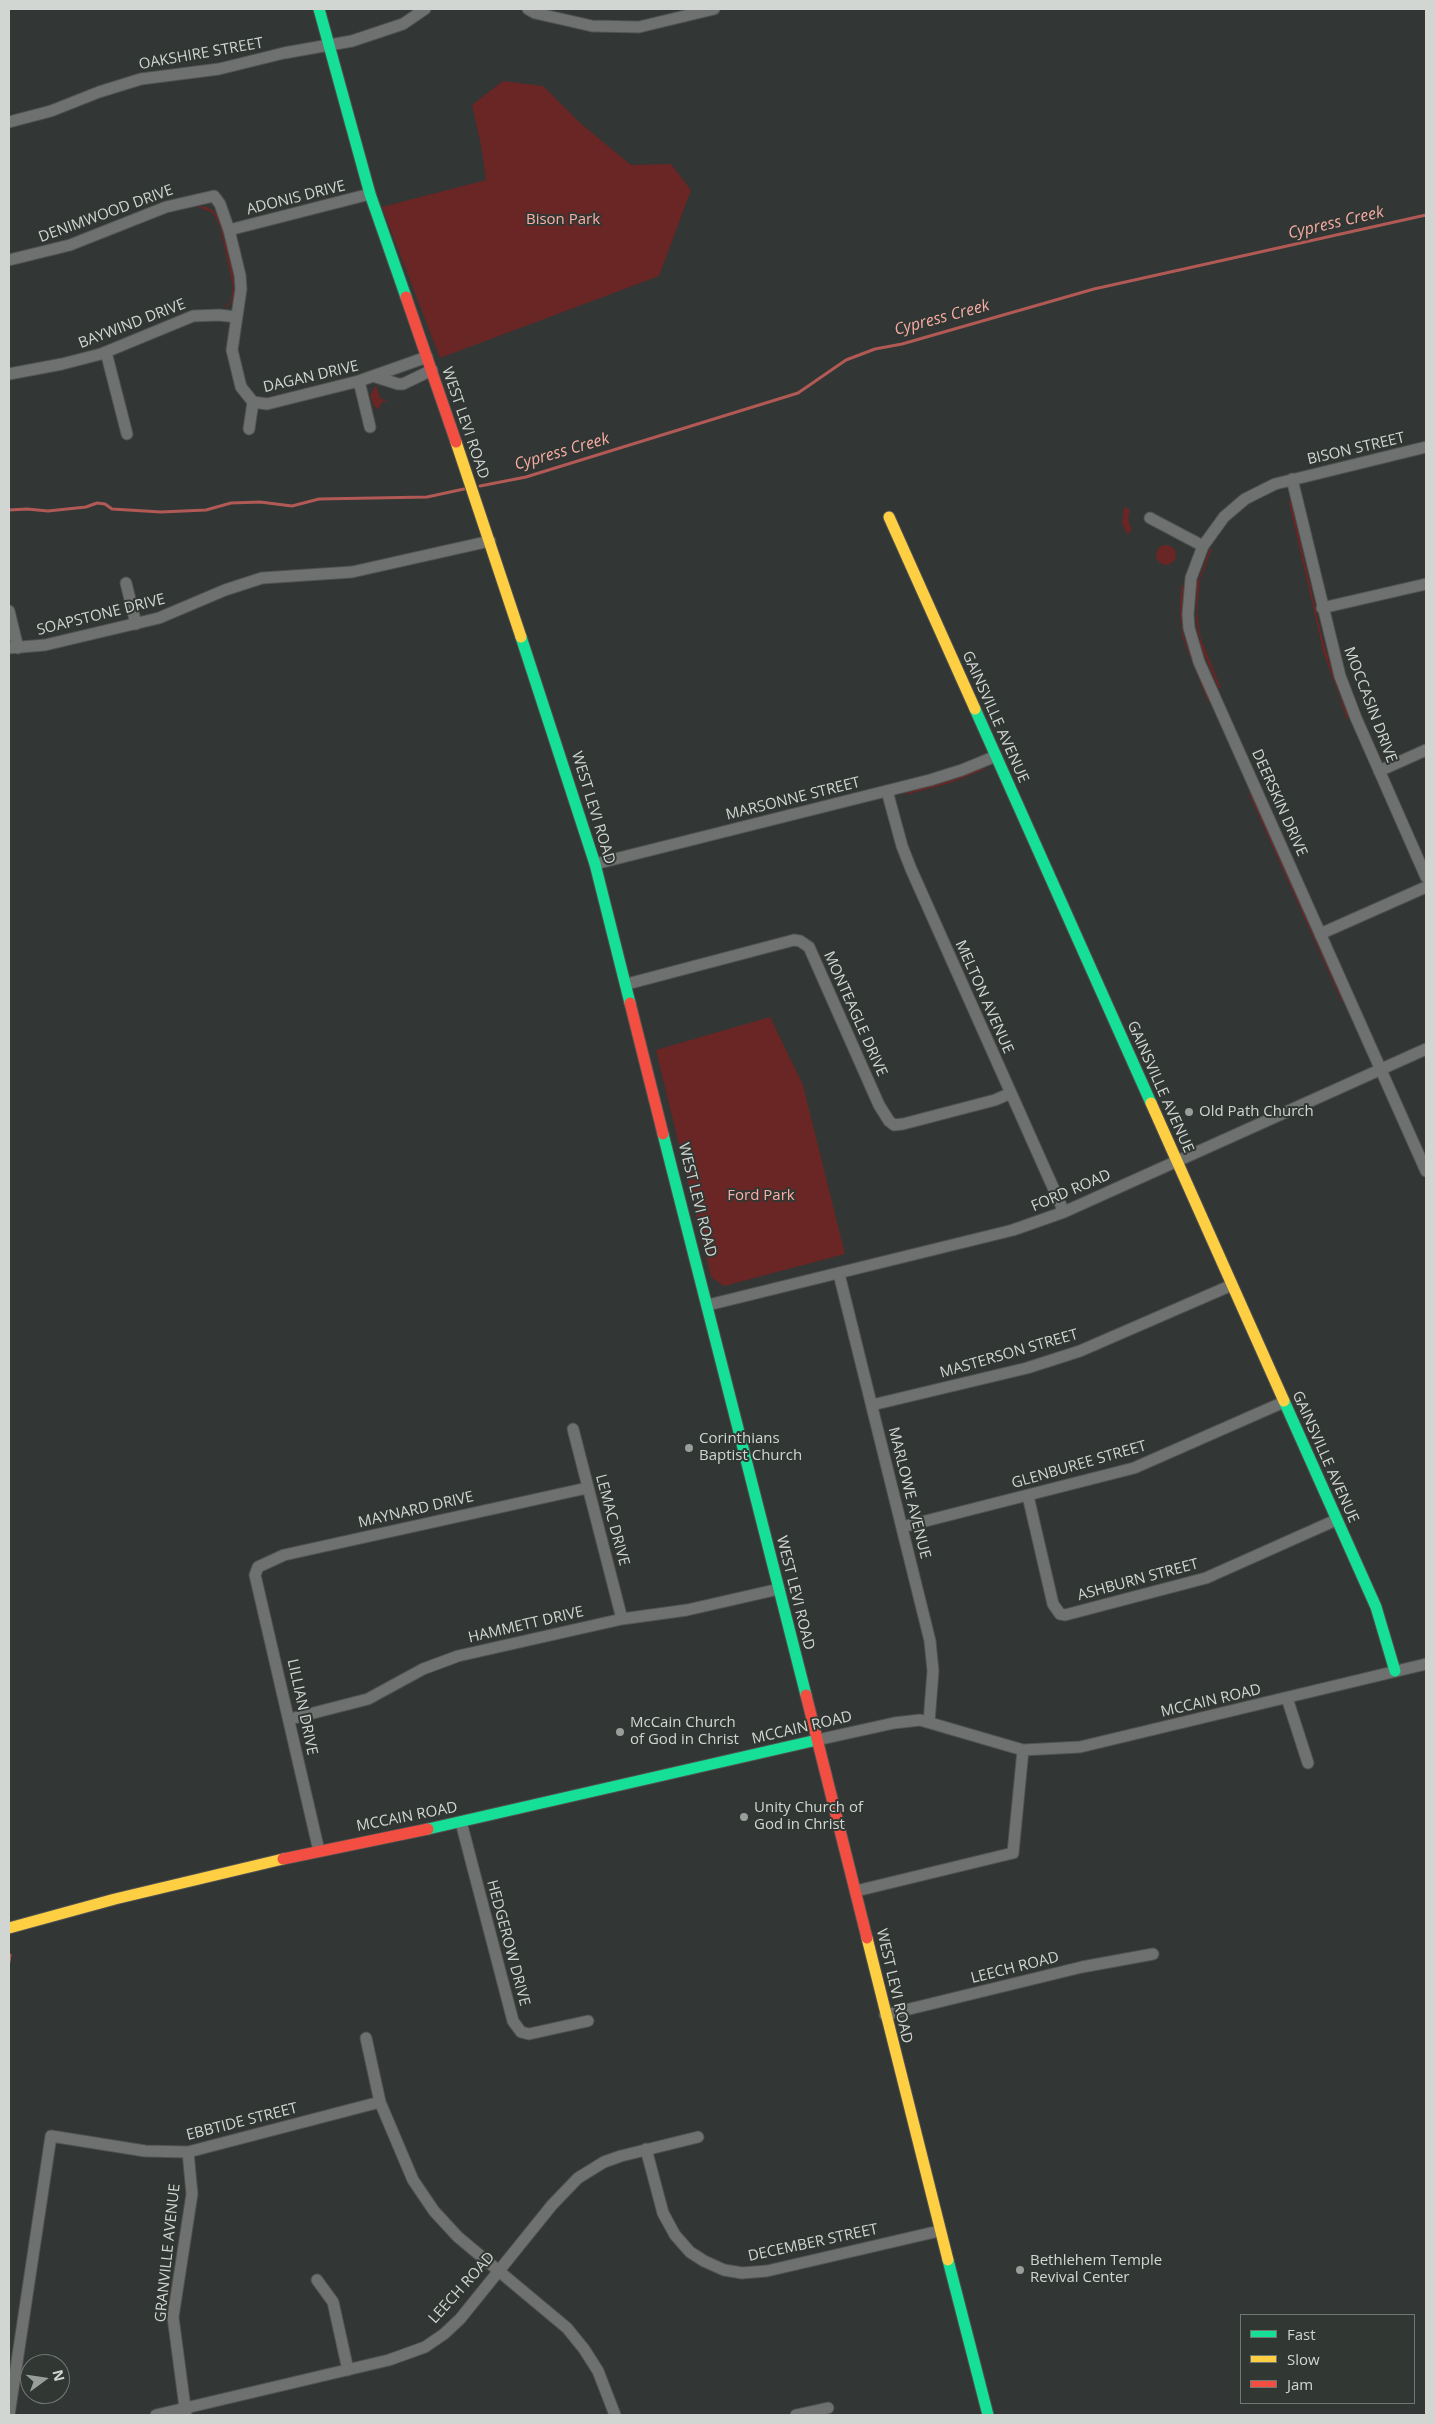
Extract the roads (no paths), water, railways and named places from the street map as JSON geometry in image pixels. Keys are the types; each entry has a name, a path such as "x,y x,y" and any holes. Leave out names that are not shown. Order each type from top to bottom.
{"street":[{"name":"WEST LEVI ROAD","path":"319,9 370,194 428,357 490,541 595,864 856,1891 884,2015 988,2415"},
{"name":"OAKSHIRE STREET","path":"9,122 51,111 99,92 141,79 219,69 284,53 352,41 404,24 426,9"},
{"path":"528,9 535,14 592,26 639,27 714,9"},
{"name":"ADONIS DRIVE","path":"230,230 370,194"},
{"name":"DENIMWOOD DRIVE","path":"9,260 70,245 166,207 214,196 220,204 230,230"},
{"path":"230,230 240,281 233,341 234,360 241,388 253,402 249,429"},
{"name":"BAYWIND DRIVE","path":"9,374 62,364 106,352 193,316 211,314 237,317"},
{"path":"106,352 127,434"},
{"name":"DAGAN DRIVE","path":"253,402 267,404 376,377 389,370 428,357"},
{"name":"DAGAN DRIVE","path":"376,377 403,384 432,370"},
{"path":"359,381 370,427"},
{"name":"BISON STREET","path":"1292,479 1426,447"},
{"name":"DEERSKIN DRIVE","path":"1292,479 1268,486 1244,499 1224,517 1203,546 1193,569 1188,596 1188,614 1194,644 1320,934 1426,1171"},
{"name":"MOCCASIN DRIVE","path":"1292,479 1322,608 1343,684 1426,878"},
{"name":"GAINSVILLE AVENUE","path":"890,517 1380,1617 1394,1671"},
{"path":"1150,518 1203,546"},
{"name":"SOAPSTONE DRIVE","path":"13,648 45,646 169,615 224,590 262,578 352,572 490,541"},
{"path":"126,583 136,624"},
{"path":"1322,608 1426,584"},
{"path":"9,611 13,648"},
{"path":"1379,771 1426,750"},
{"name":"MARSONNE STREET","path":"595,864 887,791 956,772 996,756"},
{"name":"MELTON AVENUE","path":"887,791 902,846 911,869 1064,1212"},
{"path":"1320,934 1426,887"},
{"name":"MONTEAGLE DRIVE","path":"627,984 794,940 800,941 809,947 879,1106 894,1125 995,1100 1011,1093"},
{"name":"FORD ROAD","path":"708,1305 1003,1234 1064,1212 1426,1049"},
{"name":"MARLOWE AVENUE","path":"839,1274 930,1641 932,1671 929,1722"},
{"name":"MASTERSON STREET","path":"872,1405 1027,1368 1080,1351 1232,1284"},
{"name":"GLENBUREE STREET","path":"902,1527 1134,1468 1284,1402"},
{"name":"LEMAC DRIVE","path":"574,1429 587,1488 594,1507 622,1619"},
{"name":"MAYNARD DRIVE","path":"255,1570 263,1563 284,1555 587,1488"},
{"name":"ASHBURN STREET","path":"1028,1496 1053,1604 1060,1614 1065,1615 1206,1578 1336,1520"},
{"name":"LILLIAN DRIVE","path":"255,1570 254,1575 290,1719 319,1851"},
{"name":"HAMMETT DRIVE","path":"290,1719 368,1699 423,1669 447,1659 622,1619 687,1610 779,1589"},
{"name":"MCCAIN ROAD","path":"9,1928 115,1899 319,1851 461,1822 906,1721 929,1722 1003,1746 1023,1750 1063,1749 1094,1745 1426,1664"},
{"path":"1287,1698 1308,1763"},
{"path":"856,1891 1013,1853 1023,1750"},
{"name":"HEDGEROW DRIVE","path":"461,1822 513,2021 521,2032 529,2034 588,2021"},
{"name":"LEECH ROAD","path":"884,2015 1096,1964 1153,1954"},
{"path":"366,2038 380,2102 413,2180 425,2198 458,2237 567,2328 584,2349 603,2382 614,2415"},
{"name":"EBBTIDE STREET","path":"9,2415 51,2136 145,2151 188,2152 380,2102"},
{"name":"LEECH ROAD","path":"156,2415 186,2412 399,2357 434,2341 460,2319 552,2205 578,2178 604,2162 646,2149 698,2137"},
{"name":"DECEMBER STREET","path":"646,2149 663,2213 675,2235 690,2252 724,2270 742,2273 767,2271 939,2231"},
{"name":"GRANVILLE AVENUE","path":"186,2412 173,2317 192,2194 188,2152"},
{"path":"317,2280 332,2302 348,2370"},
{"path":"796,2415 828,2408"}],"waterway":[{"name":"Cypress Creek","path":"480,486 526,477 798,393 846,360 875,349 902,344 1094,289 1426,215"},
{"name":"Cypress Creek","path":"9,510 48,511 86,507 97,503 105,504 112,509 161,512 206,510 231,503 260,502 292,506 319,499 427,497 464,489"},
{"path":"9,1962 10,1955"}],"place":[{"name":"Old Path Church","path":"1189,1112"},
{"name":"Corinthians Baptist Church","path":"689,1448"},
{"name":"McCain Church of God in Christ","path":"620,1732"},
{"name":"Unity Church of God in Christ","path":"744,1817"},
{"name":"Bethlehem Temple Revival Center","path":"1020,2270"}],"park label":[{"name":"Bison Park","path":"563,220"},
{"name":"Ford Park","path":"761,1196"}]}
